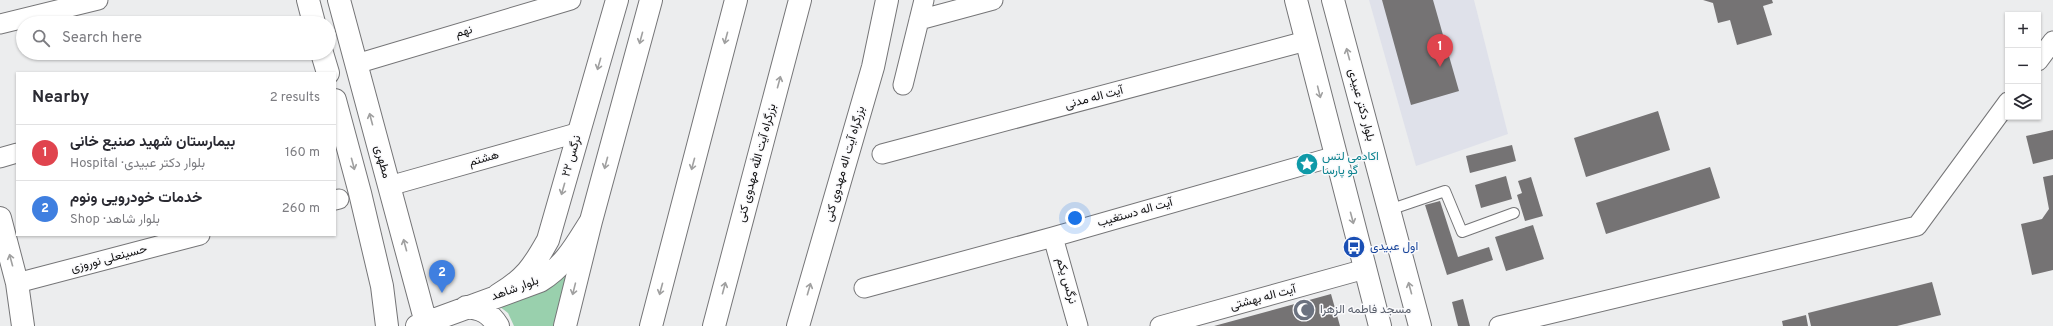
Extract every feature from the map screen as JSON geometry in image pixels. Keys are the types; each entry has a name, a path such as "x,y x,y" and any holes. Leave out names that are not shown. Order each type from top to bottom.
{"main road":[{"path":"308,0 312,16"},
{"name":"مطهری","path":"339,0 414,277 422,324"},
{"name":"نرگس ۲۲","path":"498,295 518,283 534,264 548,240 617,0"},
{"path":"565,326 591,221 651,0"},
{"path":"651,326 736,0"},
{"name":"بزرگراه آیت الله مهدوی کنی","path":"714,326 800,0"},
{"name":"بزرگراه آیت اله مهدوی کنی","path":"798,326 873,67 887,0"},
{"path":"873,67 898,0"},
{"path":"1296,0 1380,326"},
{"name":"بلوار دکتر عبیدی","path":"1333,0 1420,326"},
{"path":"324,60 328,72"},
{"path":"336,104 360,193 382,286 387,326"},
{"path":"0,218 17,283 23,326"},
{"name":"بلوار شاهد","path":"422,324 498,295 540,281 552,274 564,263 591,221"},
{"path":"382,286 414,277"},
{"path":"466,307 476,308 486,312 494,319 498,326"}],"street":[{"path":"33,16 98,0"},
{"name":"نهم","path":"356,64 571,0"},
{"path":"903,85 924,0"},
{"path":"919,20 993,0"},
{"path":"0,24 16,20"},
{"name":"آیت اله مدنی","path":"882,154 1306,41"},
{"path":"2041,57 2053,41"},
{"path":"1499,326 1917,226 2005,106"},
{"name":"هشتم","path":"389,186 580,132"},
{"path":"0,158 16,154"},
{"name":"آیت اله دستغیب","path":"864,288 1053,237 1336,156"},
{"name":"حسینعلی نوروزی","path":"17,283 196,236"},
{"name":"نرگس یکم","path":"1053,237 1078,326"},
{"name":"آیت اله بهشتی","path":"1160,326 1365,270"}],"lane":[{"path":"1389,210 1444,191 1462,232 1514,213"}],"shaded area":[{"path":"1369,0 1474,0 1508,134 1416,166"}],"green space":[{"path":"571,262 553,326 514,326 508,313 495,303"}],"building":[{"path":"1382,0 1433,0 1459,91 1411,105"},
{"path":"1703,0 1772,0 1773,3 1763,6 1772,35 1737,45 1730,20 1718,23 1713,3"},
{"path":"1658,111 1670,150 1586,177 1574,138"},
{"path":"2053,130 2053,159 2033,164 2026,136"},
{"path":"1512,145 1516,161 1470,173 1466,156"},
{"path":"1710,167 1720,198 1606,234 1596,203"},
{"path":"2053,175 2053,270 2032,275 2021,224 2042,219 2049,209 2043,177"},
{"path":"1506,176 1512,199 1481,208 1475,185"},
{"path":"1531,177 1543,216 1525,221 1517,195 1522,193 1518,181"},
{"path":"1440,201 1458,257 1489,247 1493,260 1447,275 1425,205"},
{"path":"1533,225 1544,259 1506,271 1495,237"},
{"path":"1932,282 1941,315 1897,326 1811,326 1808,313"},
{"name":"مسجد فاطمه الزهرا","path":"1331,294 1340,326 1214,326"},
{"path":"1463,299 1470,326 1458,326 1452,302"},
{"path":"1806,315 1808,326 1783,326 1782,321"}],"place":[{"name":"بیمارستان شهید صنیع خانی","path":"1440,67"},
{"name":"اکادمی لتس گو پارسا","path":"1307,164"},
{"name":"اول عبیدی","path":"1354,247"},
{"name":"خدمات خودرویی ونوم","path":"442,293"},
{"name":"مسجد فاطمه الزهرا","path":"1304,310"}]}
